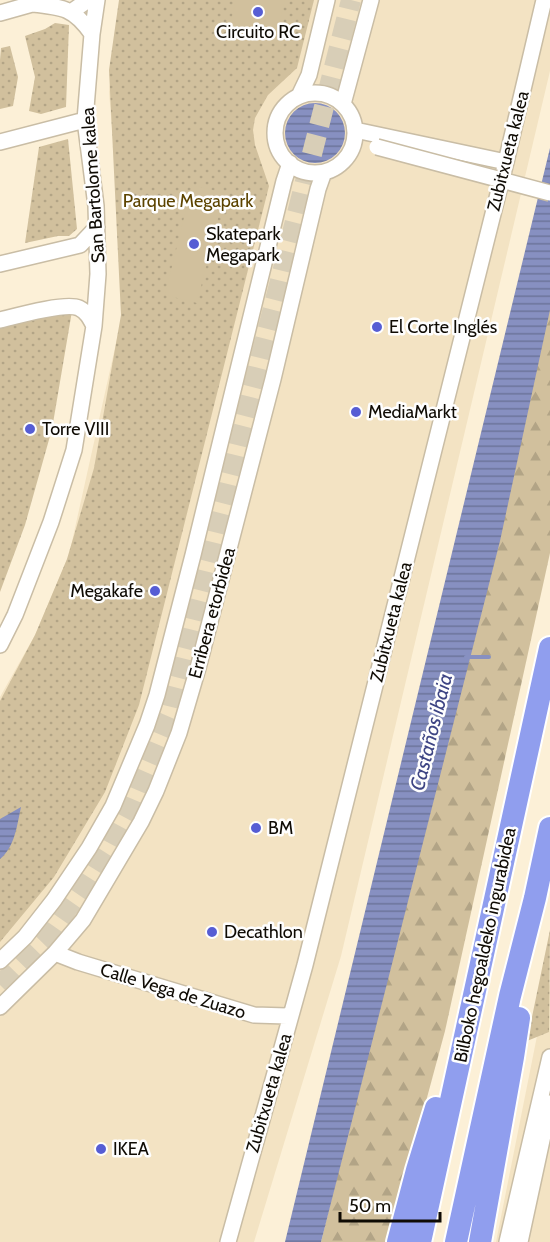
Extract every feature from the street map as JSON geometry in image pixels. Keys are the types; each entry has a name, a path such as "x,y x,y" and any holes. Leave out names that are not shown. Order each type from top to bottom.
{"highway":[{"name":"Bilboko hegoaldeko ingurabidea","path":"420,1242 550,648"},
{"name":"Bilboko hegoaldeko ingurabidea","path":"456,1242 510,996 550,828"},
{"path":"480,1242 513,1057 535,898"},
{"path":"398,1242 417,1170 482,955"}],"street":[{"path":"72,12 88,0"},
{"name":"San Bartolome kalea","path":"0,645 15,615 51,522 74,450 94,326 98,274 97,227 85,120 97,0"},
{"path":"299,96 309,75 327,0"},
{"path":"343,104 371,0"},
{"name":"Zubitxueta kalea","path":"228,1242 308,954 506,162 544,0"},
{"path":"0,13 31,2 57,7 72,12 82,20 92,34"},
{"path":"322,93 343,104 353,120 354,137 349,155 333,169 324,172 312,173 290,164 281,153 276,141 276,127 280,115 288,104 299,96 322,93"},
{"path":"0,142 85,120"},
{"path":"354,137 506,162"},
{"path":"354,137 377,147 550,193"},
{"name":"Erribera etorbidea","path":"0,961 25,936 54,900 88,848 113,806 147,725 157,695 193,555 290,164"},
{"name":"Erribera etorbidea","path":"0,1007 55,953 82,920 141,822 179,733 273,379 324,172"},
{"path":"0,264 80,245 97,227"},
{"path":"0,320 41,310 78,307 88,314 94,326"},
{"name":"Calle Vega de Zuazo","path":"55,953 254,1015 287,1016 292,1012"},
{"path":"507,1242 550,1057"},
{"path":"520,1242 550,1103"}],"shaded area":[{"path":"121,0 550,0 550,71 341,956 254,1242 0,1242 0,697 35,635 69,555 126,298 109,92"},
{"path":"550,982 550,1242 496,1242 537,1036"}],"green space":[{"name":"Parque Megapark","path":"119,0 314,0 297,68 268,95 255,118 253,130 255,145 269,186 139,705 105,792 54,877 0,942 0,701 35,635 67,559 94,468 121,315 109,70"},
{"name":"Circuito RC","path":"236,0 285,0 276,36 230,25"},
{"path":"55,23 69,25 66,107 41,114 29,111 35,77 25,36"},
{"path":"10,46 18,77 13,106 0,109 1,48"},
{"path":"68,139 77,229 69,236 25,243 39,147"},
{"name":"Skatepark Megapark","path":"192,185 224,193 197,303 165,295"},
{"path":"550,305 550,553 445,1031 388,1242 321,1242"},
{"path":"72,311 52,429 25,525 0,592 0,325"},
{"path":"550,930 549,1032 527,1041"}],"water":[{"path":"309,103 321,103 337,111 343,121 345,133 343,145 337,155 321,163 309,163 293,155 285,139 285,127 293,111"},
{"name":"Castaños ibaia","path":"550,148 550,310 500,541 321,1242 285,1242"},
{"path":"21,807 12,842 0,859 0,819"}],"waterway":[{"path":"466,657 489,657"}],"tunnel":[{"path":"0,985 50,934 108,847 133,800 171,711 351,0"}],"place":[{"name":"Circuito RC","path":"258,12"},
{"name":"Skatepark Megapark","path":"194,244"},
{"name":"El Corte Inglés","path":"377,327"},
{"name":"MediaMarkt","path":"356,412"},
{"name":"Torre VIII","path":"30,429"},
{"name":"Megakafe","path":"155,591"},
{"name":"BM","path":"256,828"},
{"name":"Decathlon","path":"212,932"},
{"name":"IKEA","path":"101,1149"}]}
